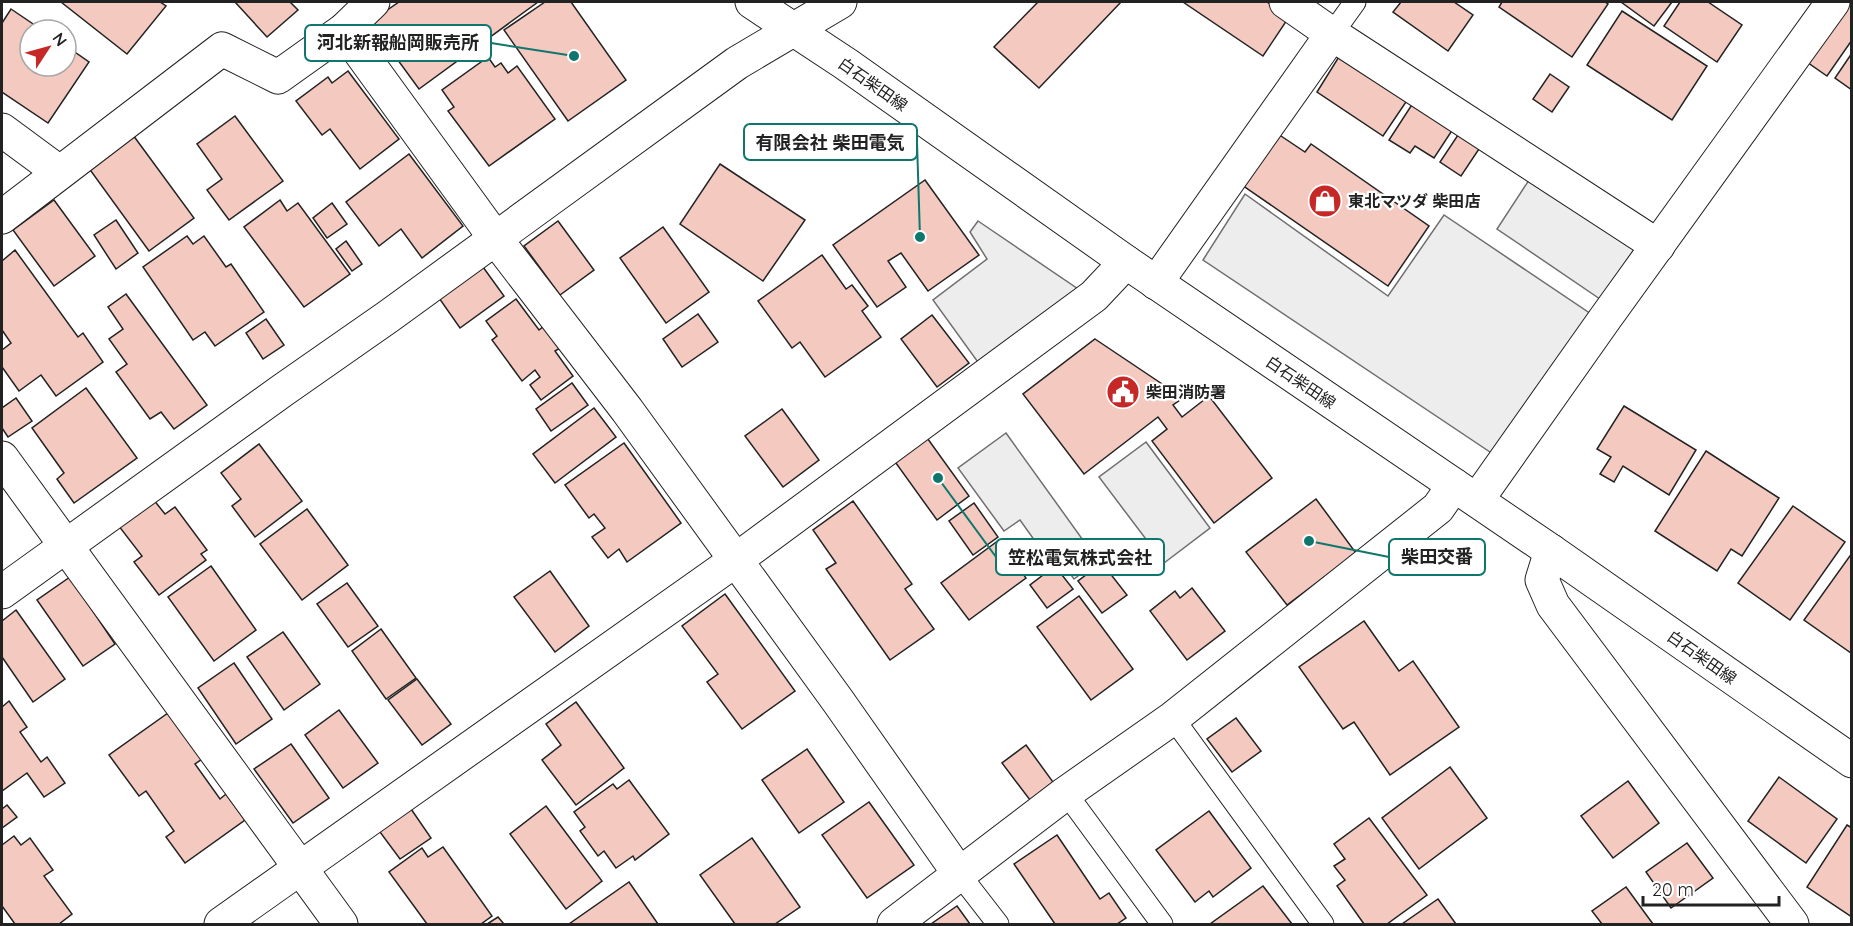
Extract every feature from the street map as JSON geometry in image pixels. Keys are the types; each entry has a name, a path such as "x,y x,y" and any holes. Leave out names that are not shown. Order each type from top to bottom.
{"street":[{"path":"2,217 58,172 222,50 278,77 344,30 373,2"},
{"name":"白石柴田線","path":"752,2 795,29 1156,283 1551,551 1851,761"},
{"path":"2,592 389,316 737,63 840,2"},
{"path":"1286,2 1659,246"},
{"path":"894,924 1066,793 1173,718 1438,508 1466,493 1604,320 1833,2"},
{"path":"344,30 495,238 627,410 960,875"},
{"path":"1156,283 1332,34"},
{"path":"2,130 58,172"},
{"path":"221,924 736,560 1094,296 1126,262"},
{"path":"2,458 65,548 341,924"},
{"path":"1551,551 1542,580 1553,605 1792,924"}],"lane":[{"path":"1332,34 1355,2"},
{"path":"1173,718 1323,924"},
{"path":"1066,793 1162,924"},
{"path":"960,875 998,924"}],"shaded area":[{"path":"1533,174 1638,244 1600,299 1497,229"},
{"path":"1245,194 1388,296 1444,215 1591,314 1496,456 1203,260"},
{"path":"978,221 1084,293 980,365 933,300 987,259 970,232"},
{"path":"1006,433 1098,561 1074,579 1058,557 1050,562 1020,520 1004,531 958,468"},
{"path":"1146,442 1210,528 1164,563 1099,477"}],"building":[{"path":"61,2 160,2 166,6 127,54"},
{"path":"235,2 290,2 298,10 267,37"},
{"path":"399,2 538,2 419,89 370,22"},
{"path":"545,2 571,2 626,80 568,121 504,30"},
{"path":"1038,2 1121,2 1039,88 994,47"},
{"path":"1183,2 1267,2 1289,17 1263,56"},
{"path":"1401,2 1454,2 1473,15 1448,51 1393,12"},
{"path":"1502,2 1605,2 1608,4 1572,57 1499,7"},
{"path":"1621,2 1672,2 1654,26"},
{"path":"1680,2 1708,2 1742,25 1717,62 1664,26"},
{"path":"1847,2 1852,5 1852,40 1827,76 1804,60"},
{"path":"11,9 24,18 18,18 18,78 78,78 78,54 89,62 48,123 2,92 2,23"},
{"path":"1622,11 1707,66 1672,120 1587,65"},
{"path":"1852,53 1852,90 1835,78"},
{"path":"1340,55 1408,99 1383,136 1317,92"},
{"path":"488,57 495,67 501,63 508,73 517,66 555,119 489,166 448,111 454,107 442,90"},
{"path":"348,71 399,139 360,169 330,129 322,135 296,101 328,77 332,83"},
{"path":"1550,74 1569,87 1552,112 1533,99"},
{"path":"1413,103 1453,129 1434,158 1415,146 1410,153 1389,140"},
{"path":"235,116 283,181 229,220 207,190 222,179 197,144"},
{"path":"1460,132 1481,146 1461,176 1440,162"},
{"path":"1278,134 1305,152 1311,144 1429,226 1388,286 1242,185"},
{"path":"133,135 194,218 149,251 88,167"},
{"path":"409,154 463,226 422,258 401,229 379,246 346,202"},
{"path":"720,164 805,220 763,281 680,224"},
{"path":"925,180 979,255 928,291 901,253 888,261 906,287 877,307 833,245"},
{"path":"54,200 95,256 54,286 13,230"},
{"path":"280,200 287,211 298,203 350,274 304,307 244,227"},
{"path":"332,203 347,224 327,238 313,218"},
{"path":"116,220 138,253 116,269 94,235"},
{"path":"558,221 594,270 560,295 524,246"},
{"path":"663,227 709,292 666,323 620,258"},
{"path":"187,236 193,244 204,236 226,267 231,264 264,312 215,346 205,332 193,340 143,267"},
{"path":"346,241 362,264 352,271 336,249"},
{"path":"15,250 78,337 83,333 103,362 56,396 41,375 19,391 2,367 2,350 11,343 2,330 2,261"},
{"path":"822,255 846,289 852,285 868,306 862,311 881,337 825,377 800,342 792,348 758,301"},
{"path":"483,267 504,296 460,328 439,298"},
{"path":"126,294 207,405 174,429 161,412 150,419 116,372 127,364 109,339 123,329 108,307"},
{"path":"516,299 539,330 544,326 560,348 555,351 573,376 541,400 530,385 540,377 535,370 522,381 492,340 497,336 486,321"},
{"path":"698,314 718,342 682,367 663,339"},
{"path":"932,315 969,363 937,387 901,339"},
{"path":"266,319 284,345 263,359 246,333"},
{"path":"1095,339 1183,398 1173,405 1182,417 1209,396 1272,478 1214,523 1152,441 1167,429 1158,417 1084,474 1023,394"},
{"path":"572,383 588,405 551,431 536,409"},
{"path":"86,388 137,458 74,503 57,479 64,473 32,428"},
{"path":"16,398 32,421 8,437 2,428 2,408"},
{"path":"1624,406 1696,450 1669,495 1623,466 1614,482 1600,474 1611,457 1597,449"},
{"path":"594,408 616,437 555,483 533,454"},
{"path":"782,409 819,460 783,487 745,436"},
{"path":"925,435 969,496 937,520 893,459"},
{"path":"624,443 681,523 627,562 619,549 608,558 592,537 605,528 594,514 589,518 565,485"},
{"path":"259,444 302,501 255,537 232,506 241,499 221,473"},
{"path":"1706,451 1779,498 1742,556 1731,549 1717,571 1655,531"},
{"path":"153,499 165,514 175,507 207,550 201,554 206,560 159,595 134,562 142,556 118,525"},
{"path":"1316,499 1356,553 1287,605 1246,552"},
{"path":"853,501 912,584 905,589 934,629 890,660 826,569 836,563 813,530"},
{"path":"974,503 998,537 973,555 949,521"},
{"path":"1793,506 1845,542 1790,620 1738,583"},
{"path":"307,509 348,565 302,600 260,544"},
{"path":"999,540 1026,578 969,620 941,583"},
{"path":"1852,553 1852,653 1851,653 1804,620"},
{"path":"1102,563 1127,595 1102,613 1078,581"},
{"path":"211,566 256,630 214,661 168,597"},
{"path":"1055,566 1073,589 1047,608 1030,585"},
{"path":"550,571 589,626 555,652 514,597"},
{"path":"70,577 115,644 83,666 37,600"},
{"path":"347,583 378,626 348,647 317,604"},
{"path":"1192,588 1225,631 1187,660 1150,611 1175,591 1180,598"},
{"path":"725,594 795,691 742,729 707,682 718,674 682,626"},
{"path":"1079,596 1133,669 1091,700 1037,627"},
{"path":"16,610 65,679 33,702 2,657 2,621"},
{"path":"1364,621 1399,671 1413,661 1459,727 1390,775 1354,722 1343,729 1299,667"},
{"path":"381,629 416,678 386,699 352,651"},
{"path":"283,632 320,684 284,710 247,657"},
{"path":"234,663 272,719 236,744 198,688"},
{"path":"417,679 451,724 422,745 388,700"},
{"path":"9,701 27,727 20,732 41,762 47,757 65,783 44,797 27,773 2,791 2,707"},
{"path":"576,702 624,768 576,805 542,760 561,745 546,724"},
{"path":"339,710 378,763 343,788 305,735"},
{"path":"168,713 202,759 195,764 220,799 226,794 245,820 185,863 166,837 174,831 146,791 139,796 109,755"},
{"path":"1236,718 1261,751 1232,772 1207,739"},
{"path":"291,744 329,798 293,823 254,769"},
{"path":"1026,745 1053,782 1030,800 1002,763"},
{"path":"807,749 844,802 799,833 762,780"},
{"path":"1450,767 1487,818 1419,869 1382,818"},
{"path":"1779,777 1837,819 1806,863 1748,821"},
{"path":"629,780 669,834 635,860 633,856 616,868 604,851 598,856 580,831 585,827 574,812 613,784 617,789"},
{"path":"1628,781 1659,823 1613,858 1581,816"},
{"path":"869,802 914,865 867,898 822,835"},
{"path":"7,805 17,817 2,828 2,809"},
{"path":"409,806 431,838 400,859 377,828"},
{"path":"546,806 602,881 566,909 510,834"},
{"path":"1209,811 1251,868 1213,897 1209,891 1195,902 1156,850"},
{"path":"1369,818 1427,895 1387,924 1364,924 1337,886 1345,880 1334,866 1345,859 1334,844"},
{"path":"1847,825 1852,828 1852,917 1807,887"},
{"path":"1057,835 1100,899 1109,893 1126,918 1117,924 1055,924 1014,864"},
{"path":"14,836 21,845 30,838 53,870 44,876 72,914 59,924 15,924 2,906 2,845"},
{"path":"752,838 800,907 775,924 735,924 700,875"},
{"path":"1687,843 1713,878 1671,908 1646,872"},
{"path":"443,847 492,916 481,924 427,924 389,872 422,848 428,857"},
{"path":"629,882 658,924 569,924"},
{"path":"1263,886 1292,924 1210,924"},
{"path":"1626,887 1653,924 1602,924 1592,911"},
{"path":"1438,899 1456,924 1402,924"},
{"path":"957,906 970,924 931,924"},
{"path":"498,917 504,924 487,924"}],"place":[{"name":"河北新報船岡販売所","path":"574,56"},
{"name":"東北マツダ 柴田店","path":"1325,201"},
{"name":"有限会社 柴田電気","path":"920,237"},
{"name":"柴田消防署","path":"1123,392"},
{"name":"笠松電気株式会社","path":"938,478"},
{"name":"柴田交番","path":"1309,541"}]}
